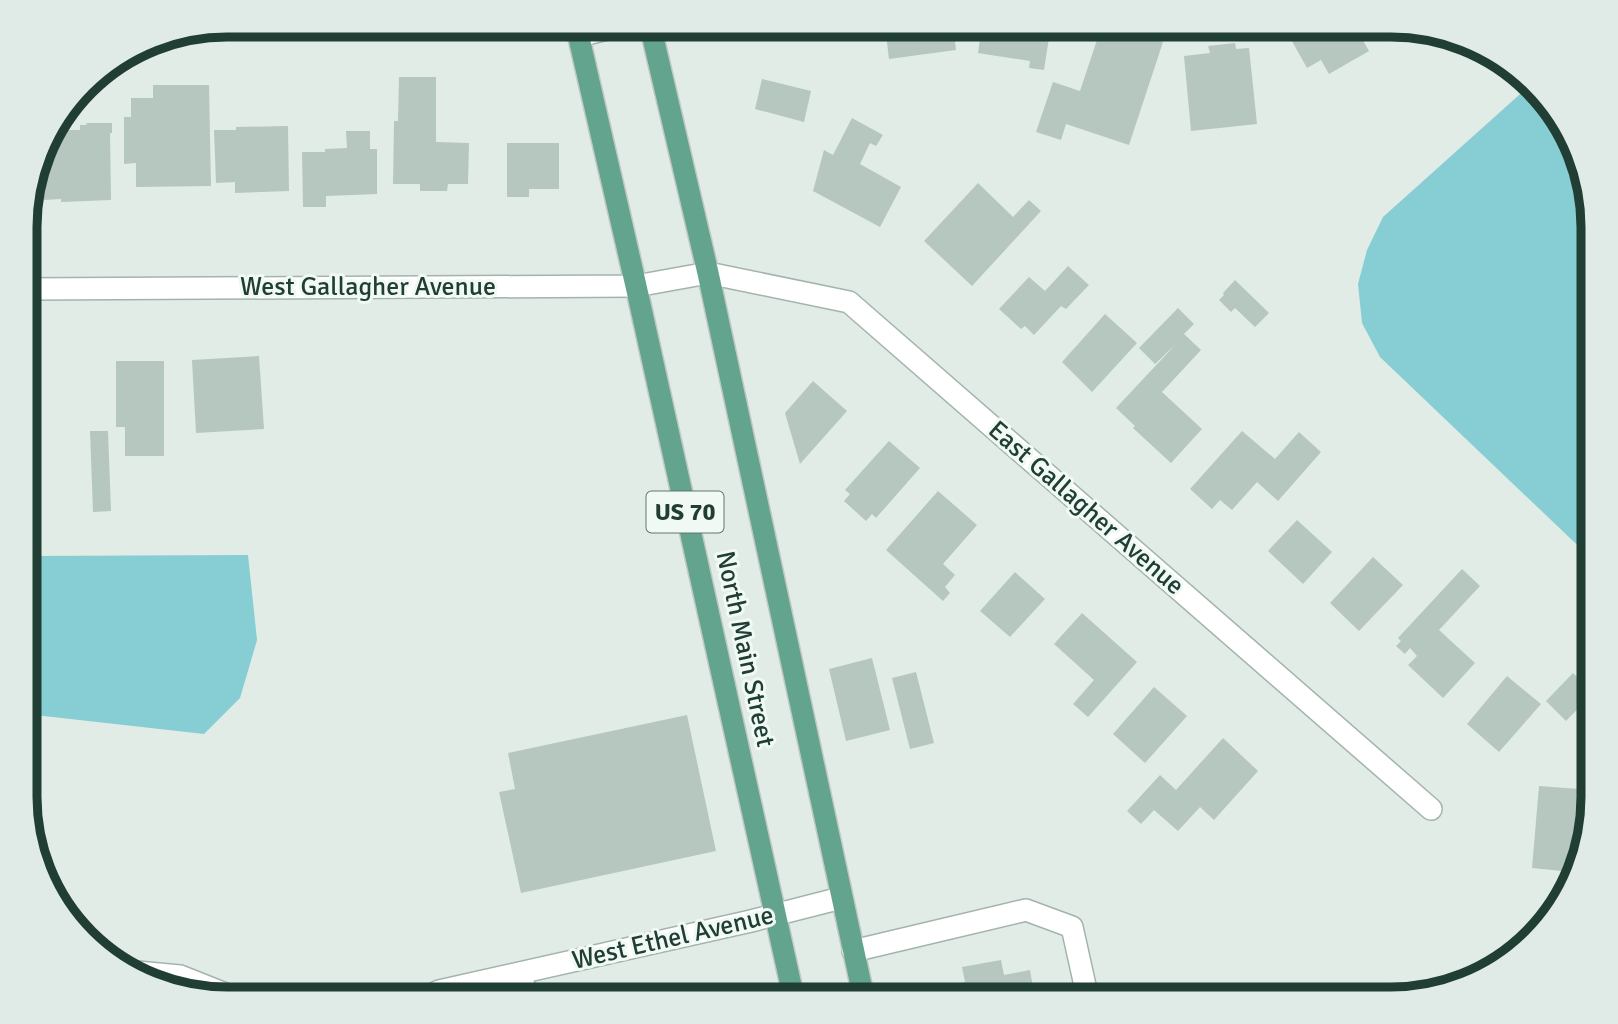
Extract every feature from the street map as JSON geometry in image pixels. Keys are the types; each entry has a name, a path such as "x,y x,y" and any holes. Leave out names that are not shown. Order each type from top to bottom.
{"main road":[{"name":"North Main Street","path":"579,37 791,987"},
{"name":"North Main Street","path":"653,37 708,273 861,987"}],"street":[{"name":"West Gallagher Avenue","path":"37,289 636,286 708,273"},
{"name":"East Gallagher Avenue","path":"708,273 849,302 1431,809"},
{"name":"West Ethel Avenue","path":"457,987 841,898"},
{"path":"853,951 1026,910 1072,927 1085,987"},
{"path":"520,973 524,987"},
{"path":"158,974 180,976 206,986"}],"water":[{"path":"1523,91 1556,132 1575,178 1581,214 1581,549 1380,357 1362,323 1358,284 1367,250 1383,217"},
{"path":"248,555 257,640 240,698 204,734 37,715 37,556"}],"building":[{"path":"886,37 954,37 956,50 889,59"},
{"path":"980,37 1049,37 1044,70 1029,68 1030,61 978,53"},
{"path":"1098,37 1148,37 1163,42 1129,145 1066,124 1061,140 1036,132 1053,82 1080,91"},
{"path":"1290,37 1361,37 1369,51 1329,74 1321,60 1307,68"},
{"path":"1235,43 1236,49 1249,48 1257,124 1191,131 1184,56 1210,53 1208,46"},
{"path":"399,77 436,77 436,142 469,143 468,184 448,184 447,191 420,191 420,184 393,184 394,121 398,121"},
{"path":"762,79 811,91 804,122 755,109"},
{"path":"153,85 209,85 211,186 136,187 136,163 124,164 124,117 131,117 131,98 153,98"},
{"path":"852,118 883,135 876,146 870,143 860,164 901,187 880,227 813,191 824,150 833,155"},
{"path":"112,123 111,200 44,200 44,175 55,146 60,146 62,132 80,130 80,125"},
{"path":"288,126 289,191 235,193 235,182 216,183 214,130"},
{"path":"346,131 370,131 370,149 377,149 377,194 326,196 326,207 303,207 302,152 347,148"},
{"path":"507,143 559,143 559,189 529,189 529,197 507,197"},
{"path":"978,183 1013,217 1029,200 1041,211 972,286 924,241"},
{"path":"1068,266 1089,285 1066,309 1061,306 1034,335 1025,326 1021,329 999,309 1029,277 1045,291"},
{"path":"1235,280 1269,313 1255,327 1235,308 1231,312 1219,300"},
{"path":"1178,308 1194,324 1184,334 1201,350 1162,392 1202,429 1171,463 1133,428 1135,426 1116,408 1176,344 1155,364 1139,348"},
{"path":"1105,314 1137,343 1092,392 1062,362"},
{"path":"259,356 264,429 196,433 192,360"},
{"path":"116,361 164,361 164,456 125,456 125,427 116,427"},
{"path":"813,381 847,411 800,464 785,413"},
{"path":"90,431 108,431 111,511 93,512"},
{"path":"1242,431 1275,459 1299,432 1321,452 1278,501 1257,482 1232,510 1220,500 1212,509 1190,489"},
{"path":"889,441 920,468 876,518 872,514 866,521 844,501 850,494 845,490"},
{"path":"938,491 977,525 943,564 955,575 945,587 950,593 943,601 886,550"},
{"path":"1297,520 1332,552 1303,584 1268,551"},
{"path":"1373,557 1403,585 1359,631 1330,603"},
{"path":"1462,569 1480,586 1439,630 1475,663 1443,698 1408,665 1417,656 1410,648 1405,654 1396,646 1401,641 1398,638"},
{"path":"1015,572 1045,599 1010,637 980,611"},
{"path":"1082,613 1137,662 1088,717 1073,704 1094,680 1054,644"},
{"path":"872,658 890,730 846,741 829,669"},
{"path":"916,672 934,743 910,749 892,678"},
{"path":"1573,673 1581,681 1581,705 1566,721 1546,701"},
{"path":"1507,676 1541,704 1499,752 1467,724"},
{"path":"1154,687 1187,716 1145,763 1113,734"},
{"path":"687,715 716,851 521,893 499,792 515,789 508,753"},
{"path":"1223,738 1258,771 1214,820 1200,807 1178,831 1154,810 1141,824 1127,811 1160,775 1176,790"},
{"path":"1539,786 1581,789 1578,834 1566,871 1532,868"},
{"path":"1001,960 1004,975 1030,970 1033,987 937,987 965,982 962,967"}]}
